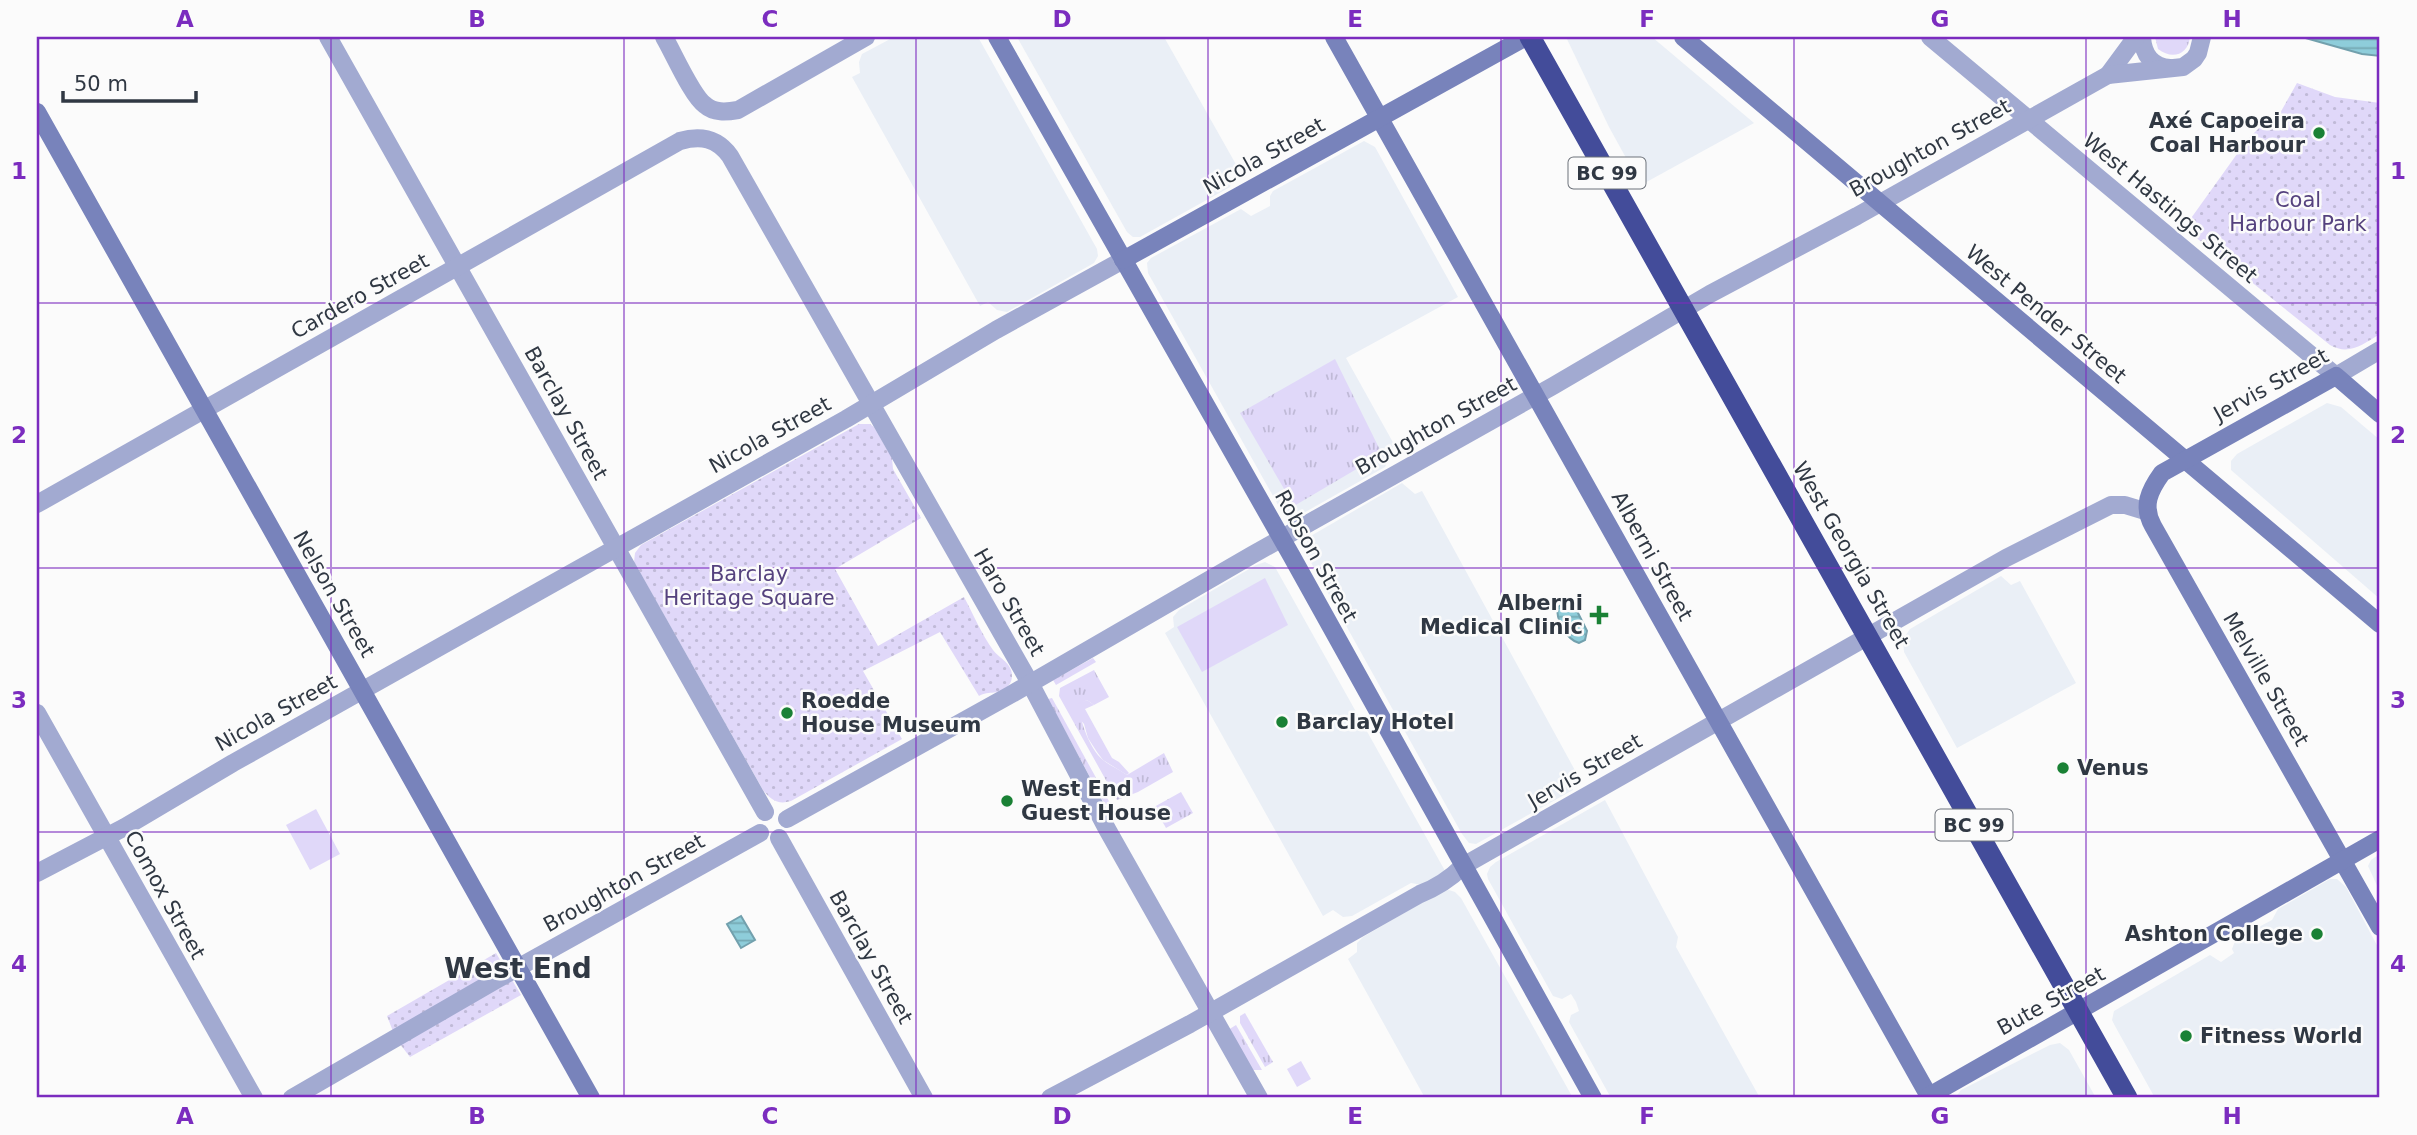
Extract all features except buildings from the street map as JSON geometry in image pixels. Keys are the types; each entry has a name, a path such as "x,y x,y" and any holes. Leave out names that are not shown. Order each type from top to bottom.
{"highway":[{"name":"West Georgia Street","path":"1528,37 2127,1098"}],"street":[{"name":"Barclay Street","path":"328,37 765,812"},
{"path":"664,37 699,99 715,110 737,110 866,37"},
{"name":"Robson Street","path":"997,37 1593,1098"},
{"name":"Alberni Street","path":"1334,37 1928,1098"},
{"name":"Nicola Street","path":"37,873 870,404 996,330 1528,37"},
{"name":"West Pender Street","path":"1682,37 2380,624"},
{"name":"West Hastings Street","path":"1930,37 2380,414"},
{"name":"Broughton Street","path":"2108,75 2136,37"},
{"path":"2142,37 2143,48 2148,57 2164,68 2174,69 2183,67 2194,59 2201,47 2202,37"},
{"name":"Broughton Street","path":"787,819 1684,310 2108,75 2174,69"},
{"name":"Nelson Street","path":"37,111 591,1098"},
{"name":"Cardero Street","path":"37,504 680,141 697,137 707,139"},
{"name":"Haro Street","path":"707,139 720,144 730,156 1030,683 1108,829 1259,1098"},
{"name":"Jervis Street","path":"2183,460 2380,350"},
{"path":"2148,512 2151,488 2162,473 2183,460"},
{"name":"Jervis Street","path":"1050,1098 1420,894 1434,889 1449,880 1463,866 2006,558 2106,507 2125,505 2148,512"},
{"name":"Melville Street","path":"2148,512 2153,526 2380,927"},
{"name":"Comox Street","path":"37,713 254,1098"},
{"path":"775,810 787,819 786,832 779,838 771,840 760,833 758,819 765,812 775,810"},
{"name":"Broughton Street","path":"292,1098 760,833"},
{"name":"Barclay Street","path":"779,838 924,1098"},
{"name":"Bute Street","path":"1928,1098 2380,839"}],"shaded area":[{"path":"894,37 978,37 1097,249 1098,256 1094,263 1007,312 997,310 988,302 980,306 852,77 860,73 859,62 862,54"},
{"path":"1017,37 1164,37 1238,168 1228,174 1232,180 1230,187 1140,237 1133,237 1127,232"},
{"path":"1566,37 1652,37 1754,123 1641,185 1609,127"},
{"path":"1364,141 1375,147 1458,297 1346,358 1395,446 1386,452 1385,467 1300,515 1289,517 1282,512 1148,273 1147,263 1151,258 1241,209 1251,216 1270,206 1273,191"},
{"path":"2327,403 2341,407 2380,440 2380,599 2231,470 2231,461 2237,454"},
{"path":"1402,483 1415,494 1422,491 1577,774 1568,779 1573,790 1476,844 1469,843 1462,834 1304,550 1309,537"},
{"path":"1265,562 1275,567 1445,872 1422,885 1411,883 1352,916 1343,917 1333,910 1323,916 1165,633 1174,627 1173,617 1179,610"},
{"path":"2001,576 2011,585 2020,581 2076,683 1957,748 1904,652 1903,639 1910,629"},
{"path":"1605,800 1678,937 1676,947 1760,1098 1611,1098 1569,1022 1571,1015 1579,1011 1576,1002 1571,994 1562,999 1553,996 1488,879 1490,867 1496,862"},
{"path":"2380,854 2380,892 2368,866 2371,860"},
{"path":"2330,879 2337,879 2346,887 2380,951 2380,1098 2155,1098 2112,1020 2114,1011 2210,955 2221,962 2234,953 2232,949 2236,939 2272,920 2278,909"},
{"path":"1449,890 1461,898 1573,1098 1425,1098 1348,959 1357,952 1357,943 1363,937 1440,892"},
{"path":"2060,1043 2069,1050 2096,1098 1955,1098 1961,1090 2050,1045"}],"green space":[{"path":"2155,37 2190,37 2183,52 2174,55 2158,49"},
{"name":"Coal Harbour Park","path":"2297,83 2335,97 2380,103 2380,334 2350,349 2330,345 2184,228 2247,140 2259,128 2275,122"},
{"path":"1335,359 1382,454 1294,506 1240,413"},
{"name":"Barclay Heritage Square","path":"859,424 870,424 874,427 892,458 893,469 921,518 835,569 878,646 964,597 989,644 1012,672 1012,679 1001,691 979,696 940,632 863,671 902,739 791,801 779,802 763,790 634,562 635,553 641,545"},
{"path":"1265,578 1288,625 1202,672 1177,627"},
{"path":"1093,658 1096,662 1056,685 1053,680"},
{"path":"1094,670 1109,697 1094,705 1087,700 1078,705 1086,734 1098,755 1127,775 1164,753 1173,772 1138,792 1117,800 1059,696 1060,688"},
{"path":"1052,698 1110,803 1105,805 1048,699"},
{"path":"1087,700 1094,705 1085,709 1112,758 1129,773 1127,775 1103,760 1088,738 1079,718 1077,704"},
{"path":"1181,792 1193,813 1166,828 1154,807"},
{"path":"316,809 340,854 310,870 286,825"},
{"path":"496,953 521,995 410,1057 396,1039 387,1016"},
{"path":"1245,1013 1273,1062 1265,1067 1240,1023 1240,1016"},
{"path":"1236,1025 1262,1070 1249,1067 1228,1030"},
{"path":"1301,1061 1311,1079 1297,1087 1287,1069"}],"water":[{"path":"2302,37 2380,37 2380,56 2362,54"},
{"path":"1564,603 1574,605 1587,631 1585,640 1579,643 1570,638 1560,623 1558,607"},
{"path":"741,916 755,940 741,948 727,924"}],"place":[{"name":"Axé Capoeira Coal Harbour","path":"2319,133"},
{"name":"Alberni Medical Clinic","path":"1599,615"},
{"name":"Roedde House Museum","path":"787,713"},
{"name":"Barclay Hotel","path":"1282,722"},
{"name":"Venus","path":"2063,768"},
{"name":"West End Guest House","path":"1007,801"},
{"name":"Ashton College","path":"2317,934"},
{"name":"Fitness World","path":"2186,1036"}],"district":[{"name":"West End","path":"518,968"}]}
